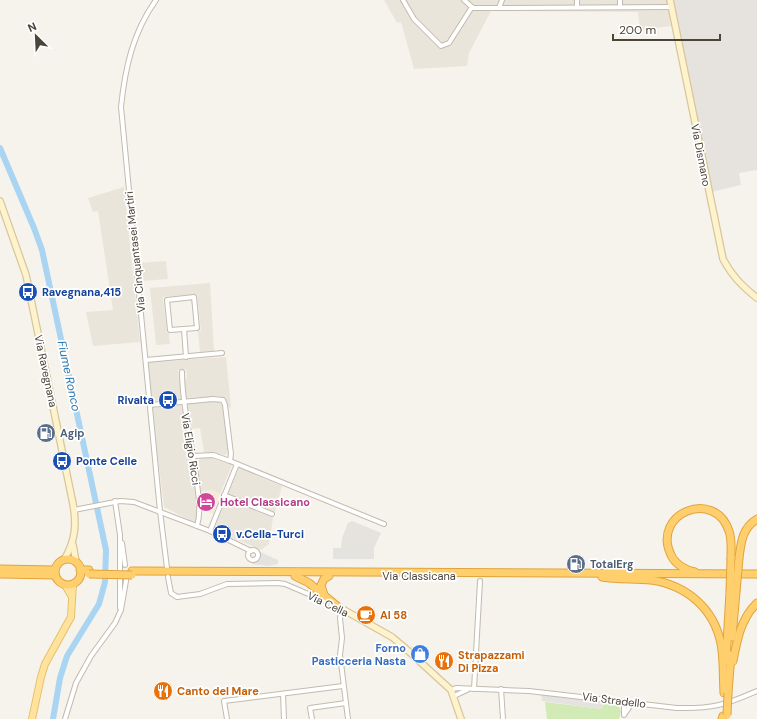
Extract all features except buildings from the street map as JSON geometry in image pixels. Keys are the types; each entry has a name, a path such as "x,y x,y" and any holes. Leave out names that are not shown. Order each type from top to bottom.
{"highway":[{"path":"711,574 690,571 680,566 672,558 668,549 667,539 669,528 675,518 686,511 697,508 708,509 718,514 726,523 729,531 733,592"},
{"path":"725,717 733,592 745,532 750,524 757,519"},
{"path":"64,560 76,562 80,572 78,580 73,584 65,585 57,580 55,572 58,563 64,560"},
{"path":"0,569 55,572"},
{"path":"0,574 55,572"},
{"name":"Via Classicana","path":"80,572 295,576 600,577 756,575"},
{"name":"Via Classicana","path":"130,573 756,575"},
{"path":"295,576 309,583 339,608"},
{"path":"325,597 321,584 324,579 329,576"},
{"path":"600,577 619,580 650,580 667,583 683,589 695,598 706,609 719,634 722,646 726,693"},
{"path":"726,693 740,630 745,618 757,603"}],"main road":[{"name":"Via Dismano","path":"670,0 723,259 730,272 739,283 757,298"},
{"name":"Via Ravegnana","path":"0,201 26,275 76,509 73,545 76,562"},
{"name":"Via Ravegnana","path":"64,560 73,545"},
{"path":"32,719 45,664 71,617 73,584"},
{"path":"65,585 72,598"},
{"name":"Via Cella","path":"339,608 398,642 450,690 454,696 461,719"}],"street":[{"name":"Via Cinquantasei Martiri","path":"156,0 139,29 131,48 125,68 122,107 160,511"},
{"path":"403,0 414,18 441,46 449,43 472,7"},
{"path":"464,0 473,8 672,6"},
{"path":"499,8 502,0"},
{"path":"577,0 578,7"},
{"path":"620,0 620,7"},
{"path":"194,297 197,328 184,329 170,330 167,300 194,297"},
{"path":"184,329 186,356"},
{"path":"146,360 222,353"},
{"name":"Via Eligio Ricci","path":"182,372 184,402 194,456 200,514 197,526"},
{"path":"150,405 217,399 225,403 231,454 230,460"},
{"path":"194,456 213,455 230,460 384,524"},
{"path":"210,531 237,464"},
{"path":"224,495 272,514"},
{"path":"76,509 114,501 134,502 210,531 252,551"},
{"path":"114,501 125,565"},
{"path":"160,511 167,568"},
{"path":"120,535 119,599 121,610"},
{"path":"66,719 76,684 91,656 115,623 121,610 130,573"},
{"name":"Via Cella","path":"168,577 171,592 177,597 200,594 227,584 278,583 286,584 339,608"},
{"path":"474,689 480,582"},
{"path":"339,608 342,638 340,655 348,719"},
{"path":"227,719 224,701 343,686"},
{"name":"Via Stradello","path":"450,690 456,688 467,690"},
{"path":"501,689 503,719"},
{"name":"Via Stradello","path":"454,696 467,690 501,689 534,691 684,708 716,707 732,703 757,691"},
{"path":"283,694 284,719"},
{"path":"623,717 624,702"},
{"path":"623,717 632,702"},
{"path":"312,719 310,708 346,703"}],"shaded area":[{"path":"384,0 667,0 671,26 640,30 638,12 491,11 469,53 467,66 414,69 401,22 397,23"},
{"path":"673,0 757,0 757,170 739,173 741,185 711,192"},
{"path":"124,187 140,342 93,346 86,312 113,310 98,211 93,212 88,198"},
{"path":"166,261 168,279 141,281 139,263"},
{"path":"210,283 214,351 200,352 198,331 201,331 197,294 163,297 167,333 169,333 170,344 156,345 150,288"},
{"path":"226,357 231,407 229,408 225,399 219,396 186,398 184,380 187,379 186,369 178,370 181,399 152,401 148,362"},
{"path":"217,401 222,404 223,408 228,450 226,455 204,452 200,428 192,429 187,404"},
{"path":"181,405 194,477 197,510 195,523 164,507 157,451 153,408"},
{"path":"204,457 212,458 232,465 220,494 211,490 201,491 197,461"},
{"path":"239,468 282,486 275,512 228,494"},
{"path":"211,490 220,494 213,514 203,510 201,491"},
{"path":"226,499 273,518 269,544 261,550 214,530"},
{"path":"352,521 381,533 374,548 341,548 342,538 348,523"},
{"path":"333,548 374,548 374,559 333,559"},
{"path":"258,551 278,560 278,564 268,566 252,564 252,562 259,558"},
{"path":"541,695 603,702 602,709 542,701"}],"green space":[{"path":"545,702 602,709 603,702 618,705 621,713 619,719 547,719"}],"waterway":[{"name":"Fiume Ronco","path":"0,148 42,250 106,550 105,582 99,604 67,656 60,678 53,719"}],"place":[{"name":"Ravegnana,415","path":"28,292"},
{"name":"Rivalta","path":"168,400"},
{"name":"Agip","path":"46,433"},
{"name":"Ponte Celle","path":"62,461"},
{"name":"Hotel Classicano","path":"206,502"},
{"name":"v.Cella-Turci","path":"222,534"},
{"name":"TotalErg","path":"576,564"},
{"name":"Al 58","path":"366,615"},
{"name":"Forno Pasticceria Nasta","path":"420,654"},
{"name":"Strapazzami Di Pizza","path":"444,661"},
{"name":"Canto del Mare","path":"163,691"}]}
